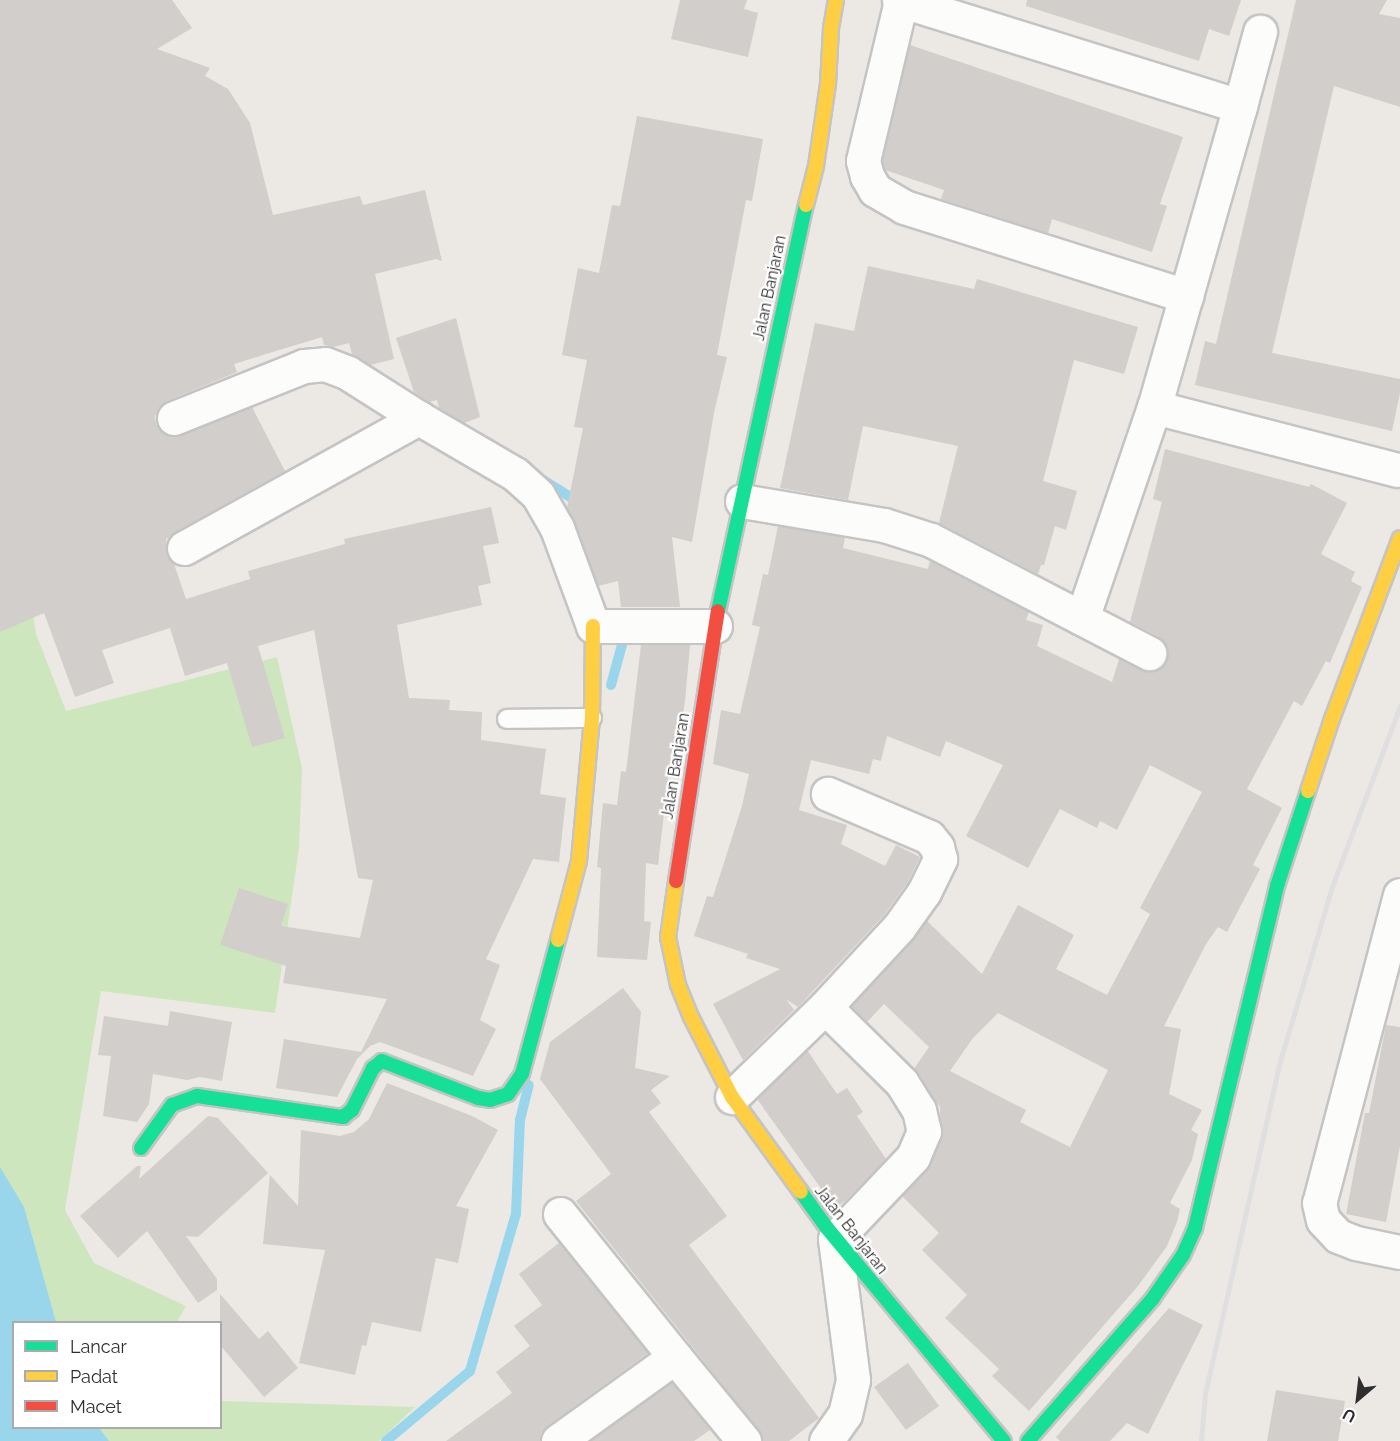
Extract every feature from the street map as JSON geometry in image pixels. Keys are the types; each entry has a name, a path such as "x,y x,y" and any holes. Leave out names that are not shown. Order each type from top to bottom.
{"street":[{"name":"Jalan Banjaran","path":"836,0 831,28 828,84 816,166 797,241 742,501 699,625 668,937 678,985 691,1017 732,1097 835,1239 1004,1441"},
{"path":"1186,296 904,207 875,190 867,176 863,161 900,0 1240,106"},
{"path":"1082,618 1154,407 1260,32"},
{"path":"141,1148 172,1105 197,1096 343,1117 352,1110 373,1068 382,1061 478,1098 490,1100 508,1094 522,1074 574,883 582,838 592,717 605,626 538,495 515,474 348,373 325,364 304,366 174,418"},
{"path":"1154,407 1397,470"},
{"path":"184,548 419,418"},
{"path":"742,501 884,525 908,532 960,554 1149,653"},
{"path":"1028,1441 1153,1298 1183,1255 1195,1228 1277,886 1332,719 1400,538"},
{"path":"605,626 699,625"},
{"path":"732,1097 825,1006 899,927 924,892 940,859 937,847 929,837 828,794"},
{"path":"1400,895 1319,1203 1323,1220 1338,1236 1356,1243 1400,1252"},
{"path":"825,1006 902,1083 919,1110 923,1125 921,1140 913,1156 835,1239 854,1380 844,1414 826,1441"},
{"path":"560,1214 744,1441"},
{"path":"558,1441 675,1357"}],"lane":[{"path":"507,719 592,717"}],"green space":[{"path":"0,529 29,590 36,634 66,711 277,657 302,768 299,848 275,1013 101,991 65,1210 94,1263 186,1306 178,1321 12,1321 12,1429 222,1429 222,1401 415,1407 379,1441 0,1441"}],"water":[{"path":"0,1167 24,1207 56,1321 12,1321 12,1429 100,1429 109,1441 0,1441"}],"building":[{"path":"0,0 172,0 192,28 157,49 210,68 205,76 228,89 250,123 273,215 360,196 363,205 425,190 442,261 436,259 375,274 394,359 370,365 352,354 349,343 333,347 324,345 322,337 234,364 237,372 167,401 159,407 155,416 156,424 162,432 172,437 252,407 285,471 166,539 167,557 174,564 186,599 250,579 248,571 345,544 344,539 491,507 499,543 483,546 491,583 478,586 482,605 397,625 409,698 450,700 449,710 482,712 481,740 546,749 540,794 566,798 559,862 533,859 486,959 500,965 480,1020 496,1029 473,1076 380,1042 370,1046 357,1059 337,1097 276,1088 284,1039 361,1052 387,999 283,983 286,966 220,945 239,888 288,904 281,926 360,938 373,880 358,878 314,630 258,646 285,738 252,747 227,663 185,676 170,628 102,650 114,683 75,697 44,613 0,632"},
{"path":"680,0 747,0 744,9 758,13 748,57 671,39"},
{"path":"1027,0 1241,0 1229,36 1209,29 1199,61 1026,6"},
{"path":"1296,0 1387,0 1379,14 1400,18 1400,107 1334,86 1272,353 1400,379 1400,393 1392,431 1195,385 1205,341 1216,344"},
{"path":"910,45 1183,137 1160,204 1167,206 1152,252 1052,219 1048,233 941,199 944,190 885,170 882,161"},
{"path":"637,116 763,139 752,201 746,200 717,355 727,357 714,413 692,542 672,537 680,607 621,607 618,581 598,586 567,508 583,428 574,427 587,360 562,355 578,268 599,273 612,205 620,206"},
{"path":"868,266 974,289 977,279 1138,327 1124,374 1074,360 1043,481 1077,491 1066,530 1055,526 1044,565 1041,565 1038,574 939,523 958,446 863,426 848,500 780,488 815,323 854,331"},
{"path":"456,318 480,417 464,423 439,408 437,400 429,402 414,392 396,338"},
{"path":"1165,449 1309,487 1311,484 1347,503 1321,554 1355,572 1351,581 1362,587 1330,663 1326,661 1302,706 1294,701 1247,789 1282,808 1253,865 1260,869 1227,932 1218,927 1206,944 1164,1026 1181,1029 1169,1094 1202,1110 1191,1130 1198,1134 1192,1160 1170,1203 1180,1209 1177,1222 1167,1246 1138,1286 1029,1411 992,1376 999,1369 945,1318 967,1295 922,1250 939,1233 902,1196 927,1170 941,1138 940,1107 914,1069 929,1047 884,1004 867,1022 851,1006 913,940 927,921 982,974 1018,905 1074,935 1056,969 1107,995 1150,914 1140,908 1202,792 1150,765 1117,830 1100,821 1097,828 1060,809 1028,868 966,836 1003,765 946,741 940,757 887,736 881,761 873,759 869,774 811,760 799,810 847,825 841,844 885,866 896,845 920,857 908,882 884,915 798,1007 786,999 794,1010 743,1060 713,1004 780,969 746,958 748,954 694,936 707,896 713,897 742,806 749,774 713,764 721,710 740,714 760,627 752,625 763,574 768,575 778,526 845,537 843,548 928,569 930,561 1029,612 1026,620 1043,625 1037,646 1112,682 1119,659 1150,672 1160,668 1166,661 1168,652 1165,643 1158,636 1130,622 1162,502 1153,499","holes":["998,1013 1108,1070 1070,1147 1020,1122 1026,1110 950,1071 973,1038"]},
{"path":"641,645 690,645 685,701 677,755 671,753 658,865 646,863 644,921 651,922 647,960 597,957 601,868 597,867 603,803 617,805 621,771 626,772"},
{"path":"623,988 641,1012 635,1068 670,1076 651,1090 661,1103 649,1112 727,1216 689,1245 819,1418 789,1441 762,1441 758,1429 576,1201 611,1174 540,1079 550,1042"},
{"path":"170,1011 232,1022 222,1081 200,1077 187,1080 153,1074 149,1104 137,1122 103,1116 111,1056 98,1055 104,1016 168,1026"},
{"path":"1386,1025 1400,1027 1400,1146 1386,1222 1346,1214 1365,1113 1369,1113"},
{"path":"807,1050 837,1094 847,1088 863,1112 857,1116 886,1159 845,1201 835,1208 757,1099"},
{"path":"387,1083 472,1116 498,1130 456,1206 469,1209 458,1263 436,1258 421,1332 372,1322 366,1346 362,1345 355,1375 299,1363 325,1250 263,1244 270,1175 298,1206 301,1130 340,1136 354,1132 369,1119"},
{"path":"208,1116 218,1118 268,1173 198,1237 186,1236 217,1279 217,1290 198,1303 147,1231 118,1258 80,1216 137,1166 141,1166 139,1179"},
{"path":"559,1243 648,1353 547,1426 541,1433 540,1441 446,1441 512,1393 496,1372 530,1346 514,1326 542,1305 519,1274"},
{"path":"220,1294 259,1339 268,1331 298,1368 264,1397 222,1347 222,1321 220,1321"},
{"path":"1169,1308 1203,1325 1148,1434 1127,1423 1110,1441 1060,1441 1056,1437"},
{"path":"908,1363 939,1406 906,1430 874,1387"},
{"path":"672,1382 710,1430 694,1441 590,1441"},
{"path":"1276,1390 1345,1401 1338,1441 1267,1441"}],"waterway":[{"path":"540,478 580,503"},
{"path":"611,685 623,641"},
{"path":"386,1441 470,1371 516,1214 520,1120 529,1085"}],"railway":[{"path":"1201,1441 1205,1394 1281,1058 1332,887 1400,706"}],"traffic: fast":[{"path":"718,611 806,205"},
{"path":"1028,1441 1153,1298 1183,1255 1195,1228 1277,886 1308,791"},
{"path":"141,1148 172,1105 197,1096 343,1117 352,1110 373,1068 382,1061 478,1098 490,1100 508,1094 522,1074 558,940"},
{"path":"801,1192 827,1228 1004,1441"}],"traffic: slow":[{"path":"806,205 816,166 828,84 831,28 836,0"},
{"path":"1308,791 1332,719 1400,538"},
{"path":"558,940 579,861 592,718 593,626"},
{"path":"676,881 668,937 678,985 691,1017 732,1097 801,1192"}],"traffic: jam":[{"path":"676,881 718,611"}]}
